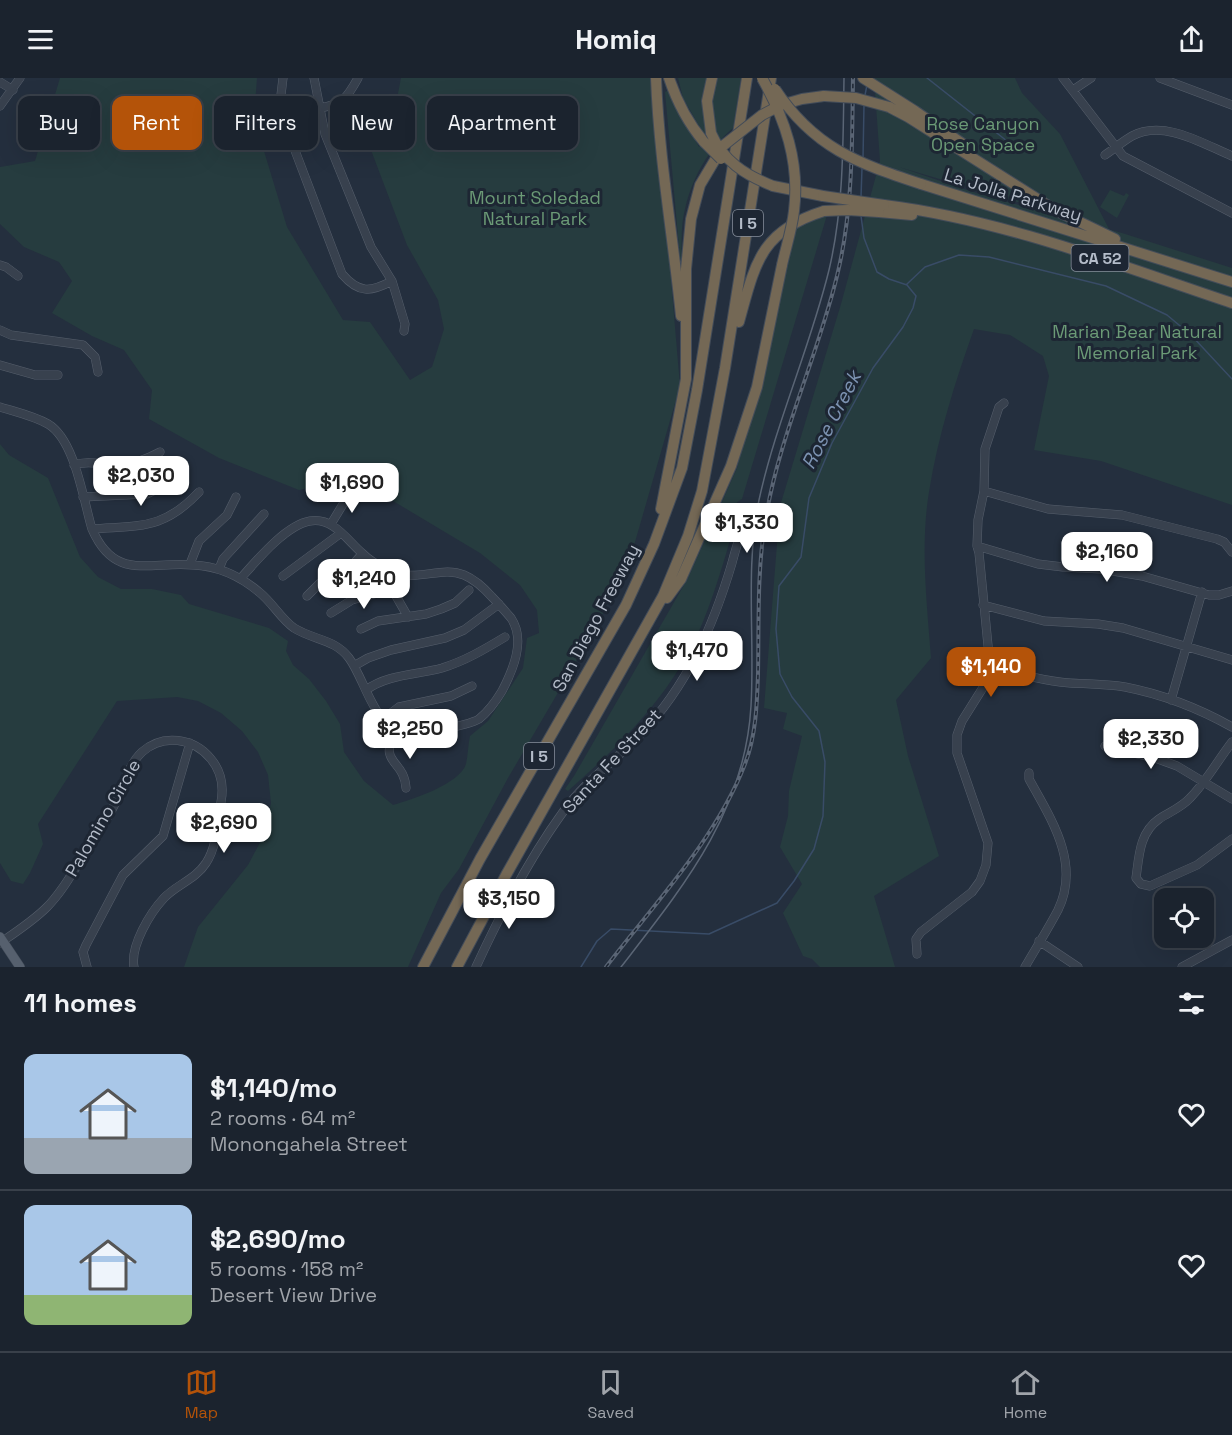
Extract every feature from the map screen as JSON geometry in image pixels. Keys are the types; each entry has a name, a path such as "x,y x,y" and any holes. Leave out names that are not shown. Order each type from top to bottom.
{"highway":[{"path":"656,78 657,110 674,246 686,379"},
{"path":"669,78 677,102 693,129 730,167 752,180 773,186 882,209"},
{"path":"712,78 707,101 711,133 718,147 731,162 752,177 773,186"},
{"name":"San Diego Freeway","path":"423,967 480,859 626,605 654,544 682,468 747,78"},
{"path":"645,627 681,579 731,466 757,387 794,213 796,182 788,132 777,105 762,78"},
{"name":"La Jolla Parkway","path":"769,78 792,112 824,142 855,161 1142,253"},
{"name":"I 5","path":"457,967 470,939 663,596 688,536 702,491 725,368 769,78"},
{"path":"863,78 948,133 1007,180"},
{"path":"654,544 686,379 686,269 691,219 700,185 724,145 754,120 781,105 824,96 856,98 889,107 1055,210 1142,253"},
{"path":"725,368 756,264 762,252 788,226 799,219 824,211 882,209"},
{"name":"CA 52","path":"882,209 966,219 1017,231 1232,303"},
{"name":"CA 52","path":"1142,253 1232,282"}],"main road":[{"path":"1,940 20,967"}],"street":[{"path":"0,106 20,78"},
{"path":"283,78 281,95 283,118 342,274 350,284 370,290 392,281"},
{"path":"314,78 325,134 367,237 392,281 405,324 404,331"},
{"path":"320,108 340,103 349,94 358,78"},
{"path":"1063,78 1115,148 1132,162 1232,213"},
{"path":"1073,90 1091,78"},
{"path":"1160,78 1232,105"},
{"path":"0,82 13,90"},
{"path":"1105,155 1131,136 1154,130 1174,132 1232,156"},
{"path":"0,265 18,276"},
{"path":"0,330 11,335 82,345 95,357 98,372"},
{"path":"0,365 35,375 57,375"},
{"path":"917,954 916,939 921,932 972,892 980,881 986,865 988,843 956,745 962,721 984,686 990,666 977,546 978,520 984,491 985,449 999,407 1004,403"},
{"path":"0,407 51,425 67,444 92,529 106,551 128,565 137,567 190,564 219,569 241,578 260,592 292,626 340,648 354,666 383,719 396,730 417,735 476,721 494,704 514,669 517,653 516,633 512,619 478,582 462,574 448,572 414,577 396,574 362,554 331,524 323,520 309,521 293,528 267,550 241,578"},
{"path":"74,465 92,462 128,464 160,452"},
{"path":"83,497 147,494 167,484 182,470"},
{"path":"331,524 351,490"},
{"path":"984,491 1048,509 1122,514 1144,519 1217,539 1224,542 1232,552"},
{"path":"92,529 157,523 189,503 200,492"},
{"path":"190,564 199,541 227,515 236,497"},
{"path":"219,569 223,559 264,514"},
{"name":"Santa Fe Street","path":"476,967 520,883 563,810 590,781 642,733 682,681 701,647 718,607 745,515"},
{"path":"283,576 341,533"},
{"path":"977,546 1038,564 1101,569 1142,576 1219,595 1232,591"},
{"path":"307,596 320,583 350,568 362,554"},
{"path":"396,574 392,590 408,616"},
{"path":"331,613 352,600 392,590"},
{"path":"361,629 378,621 426,614 441,609 455,603 468,590"},
{"path":"1172,700 1202,592"},
{"path":"354,666 391,650 445,638 464,630 499,604"},
{"path":"983,605 1044,621 1123,628 1232,660"},
{"path":"366,690 391,678 458,663 505,637"},
{"path":"990,666 1032,677 1128,688 1172,700 1232,727"},
{"path":"383,719 399,706 451,696 472,686"},
{"path":"396,730 389,743 389,752 406,778 406,788"},
{"name":"Palomino Circle","path":"1,940 47,908 61,891 114,806 134,761 142,752 162,741 179,740 190,743"},
{"path":"1232,742 1185,803 1159,819 1148,831 1142,841 1136,878 1141,884 1150,886 1197,865 1232,840"},
{"path":"87,967 83,952 116,886 129,868 163,836 190,743 210,757 221,779 223,791 212,849 207,862 199,872 164,898 146,924 134,948 134,967"},
{"path":"1105,746 1155,758 1177,766 1232,800"},
{"path":"1025,967 1061,902 1066,869 1060,839 1029,778 1029,773"},
{"path":"1185,966 1232,940"},
{"path":"1039,941 1078,967"}],"green space":[{"name":"Mount Soledad Natural Park","path":"60,78 257,78 256,96 214,96 214,150 264,150 287,227 343,320 370,322 410,380 432,367 444,329 438,300 407,245 371,150 415,150 415,96 397,96 401,78 656,78 655,90 680,386 633,549 597,626 508,778 459,869 441,893 408,967 184,967 198,927 248,865 264,835 271,803 268,775 258,752 242,731 221,713 198,701 177,697 117,701 38,824 43,844 23,884 11,881 0,863 0,444 9,455 48,478 80,557 98,577 121,589 152,589 181,595 189,604 269,628 288,641 286,651 293,665 309,679 340,724 344,752 364,781 393,805 434,790 455,778 462,771 466,764 470,736 488,721 523,668 527,638 539,633 537,610 520,585 480,553 378,492 347,479 299,490 219,458 149,419 152,390 124,350 92,336 52,313 72,281 59,262 24,247 0,224 0,167 35,161 38,150 100,150 100,96 55,96"},
{"path":"678,78 709,78 712,100 715,78 741,78 733,128 705,160 687,201 682,229 682,280 665,92 669,90 699,147 706,138 683,98"},
{"path":"874,78 1015,78 1022,93 1060,134 1109,229 899,167 982,195 1122,233 1232,268 1232,505 1101,461 1034,450 1049,376 1043,356 1010,335 974,329 937,450 926,513 926,596 931,658 896,700 908,756 939,856 874,896 895,967 820,967 812,959 803,956 783,913 802,884 780,847 788,816 789,791 802,736 783,729 787,713 764,708 780,506 841,304 880,161"},
{"path":"1110,190 1124,196 1126,193 1129,195 1117,218 1100,207"},
{"path":"827,215 742,499 732,510 731,516 735,523 697,636 685,659 656,701 623,739 568,791 565,789 688,578 737,468 797,226"}],"waterway":[{"path":"927,78 1012,145"},
{"path":"865,95 867,85"},
{"path":"863,158 864,105"},
{"path":"861,197 862,168"},
{"name":"Rose Creek","path":"581,967 597,941 611,929 709,934 777,903 814,849 823,816 825,762 819,731 792,697 780,674 776,629 779,586 801,557 809,498 832,443 873,368 903,327 913,308 916,296 907,285 877,272 864,238 861,216"},
{"path":"907,284 925,267 959,255 989,257 1106,286 1167,315 1191,335 1232,379"}],"tram line":[{"path":"621,967 688,877 724,814 737,780 746,744 751,706 751,577 755,526 766,471 821,299 834,246 842,174 844,78"}],"railway":[{"path":"606,967 701,844 733,792 749,753 756,708 762,542 779,460 829,307 842,252 851,178 853,78"}],"park label":[{"name":"Rose Canyon Open Space","path":"983,134"},
{"name":"Marian Bear Natural Memorial Park","path":"1137,342"}]}
